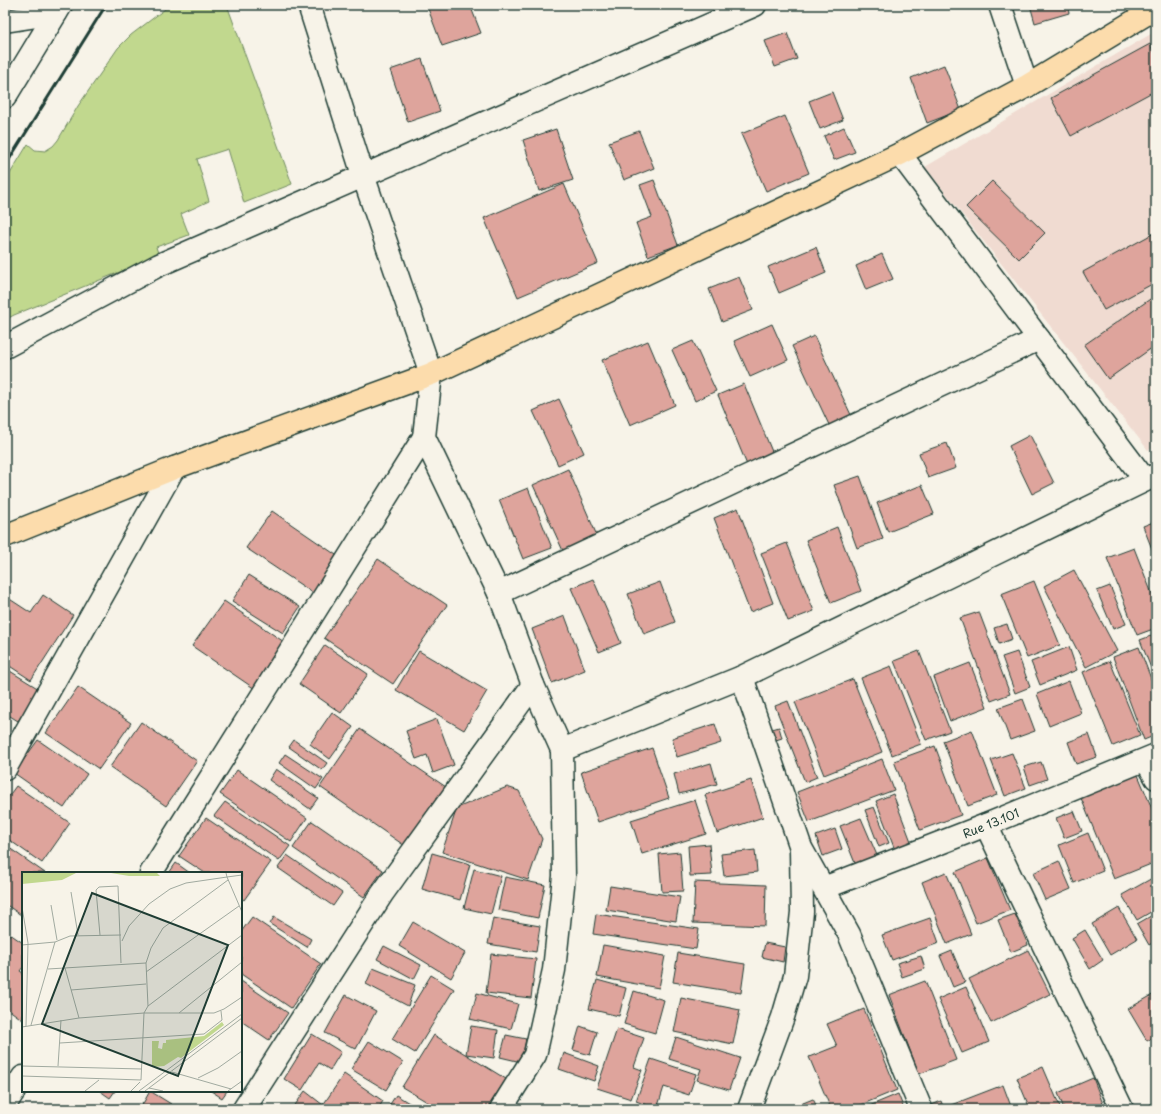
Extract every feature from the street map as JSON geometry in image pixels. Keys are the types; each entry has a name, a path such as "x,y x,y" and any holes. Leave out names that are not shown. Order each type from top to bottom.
{"main road":[{"path":"5,536 174,468 431,374 900,154 1027,86 1156,8"}],"street":[{"path":"152,872 424,437 431,374 363,175 309,5"},
{"path":"5,346 159,265 755,5"},
{"path":"1000,5 1027,86"},
{"path":"5,21 59,9"},
{"path":"5,97 59,9"},
{"path":"562,750 742,677 1150,477 1038,339 900,154"},
{"path":"498,593 1038,339"},
{"path":"424,437 498,593 533,685 562,750 564,876 554,970 536,1055 501,1109"},
{"path":"5,769 174,468"},
{"path":"742,677 801,848 849,934 921,1109"},
{"path":"244,1109 382,894 533,685"},
{"name":"Rue 13.101","path":"824,888 986,825 1153,764"},
{"path":"986,825 1122,1109"},
{"path":"749,1109 783,1017 795,976 802,912 801,848"},
{"path":"5,1105 22,1079"}],"shaded area":[{"path":"1156,31 1156,447 1148,450 925,167"}],"green space":[{"path":"227,5 292,184 244,203 228,149 197,159 209,201 181,214 189,235 156,247 159,256 5,320 5,182 28,144 35,150 45,151 53,146 78,106 118,48 131,35 169,6"}],"building":[{"path":"470,5 481,33 442,46 427,6"},
{"path":"1030,5 1067,5 1069,13 1035,23"},
{"path":"787,33 797,59 775,67 765,41"},
{"path":"1150,44 1156,57 1156,90 1071,136 1051,98"},
{"path":"422,59 440,111 408,122 390,70"},
{"path":"944,65 961,110 927,123 911,78"},
{"path":"832,92 843,120 820,129 809,101"},
{"path":"785,116 809,173 766,191 741,134"},
{"path":"844,127 855,152 834,160 824,136"},
{"path":"556,129 573,180 539,191 523,140"},
{"path":"639,131 654,168 624,180 609,142"},
{"path":"654,180 678,245 648,256 636,223 652,217 640,185"},
{"path":"992,181 1045,233 1019,259 966,207"},
{"path":"564,184 598,263 518,297 484,218"},
{"path":"1156,232 1156,282 1104,310 1083,272"},
{"path":"816,247 826,273 779,293 768,267"},
{"path":"882,254 893,279 866,290 856,266"},
{"path":"739,277 753,310 722,322 709,289"},
{"path":"1156,295 1156,345 1108,379 1084,345"},
{"path":"772,324 788,360 750,377 734,341"},
{"path":"814,336 852,417 830,427 792,346"},
{"path":"648,341 675,405 630,425 602,360"},
{"path":"693,341 716,391 695,401 672,350"},
{"path":"744,384 773,454 747,465 718,395"},
{"path":"559,399 584,453 558,465 533,411"},
{"path":"1030,435 1054,483 1032,494 1009,446"},
{"path":"947,443 956,468 928,478 919,453"},
{"path":"568,469 598,538 564,553 533,485"},
{"path":"860,476 883,539 857,548 834,485"},
{"path":"922,485 934,514 888,532 877,503"},
{"path":"528,488 552,548 523,559 499,500"},
{"path":"738,508 773,603 750,612 714,518"},
{"path":"272,511 339,557 313,593 246,548"},
{"path":"1156,521 1156,559 1143,526"},
{"path":"837,527 861,591 831,603 806,540"},
{"path":"787,543 814,611 788,621 761,553"},
{"path":"1134,548 1156,604 1156,628 1137,635 1107,558"},
{"path":"378,559 447,605 393,684 324,638"},
{"path":"1074,570 1117,651 1086,667 1044,586"},
{"path":"249,575 300,607 283,633 232,601"},
{"path":"593,579 621,643 599,652 571,588"},
{"path":"1034,581 1060,645 1027,658 1001,594"},
{"path":"660,582 675,622 644,634 628,594"},
{"path":"1110,586 1126,624 1113,629 1097,591"},
{"path":"43,595 73,615 31,680 5,663 5,596 31,613"},
{"path":"224,601 287,644 255,689 192,646"},
{"path":"979,612 1010,694 991,701 960,618"},
{"path":"565,616 585,670 552,683 532,629"},
{"path":"1007,624 1012,639 999,644 994,628"},
{"path":"1156,634 1156,681 1140,640"},
{"path":"325,645 368,674 341,713 299,684"},
{"path":"1069,647 1077,670 1040,685 1031,662"},
{"path":"1139,647 1156,692 1156,735 1144,740 1113,657"},
{"path":"419,651 487,691 464,730 396,690"},
{"path":"919,651 950,731 926,740 894,661"},
{"path":"1017,652 1030,687 1015,693 1002,657"},
{"path":"1110,661 1140,735 1113,746 1083,672"},
{"path":"970,663 987,707 950,721 934,677"},
{"path":"891,666 921,744 892,755 861,678"},
{"path":"5,668 39,689 18,721 5,713"},
{"path":"853,679 882,752 824,775 795,702"},
{"path":"1069,681 1081,713 1049,726 1037,694"},
{"path":"78,687 131,723 99,769 46,733"},
{"path":"1023,699 1035,731 1010,740 998,708"},
{"path":"788,701 817,777 805,782 775,706"},
{"path":"332,712 353,727 330,759 310,744"},
{"path":"437,719 454,765 433,773 427,755 416,759 406,731"},
{"path":"141,722 197,761 166,806 110,767"},
{"path":"715,724 721,743 677,757 672,738"},
{"path":"779,727 782,738 773,741 769,730"},
{"path":"360,729 446,787 405,846 320,787"},
{"path":"972,730 997,795 968,806 943,741"},
{"path":"1089,734 1097,757 1076,764 1068,742"},
{"path":"38,740 87,774 64,808 14,773"},
{"path":"294,740 327,763 322,770 289,747"},
{"path":"935,746 961,815 920,830 894,761"},
{"path":"652,748 669,798 598,822 581,772"},
{"path":"1012,753 1026,788 1005,796 991,760"},
{"path":"285,754 323,779 316,789 279,763"},
{"path":"882,759 894,790 809,822 797,792"},
{"path":"1041,762 1047,779 1030,785 1024,767"},
{"path":"711,763 717,784 679,794 674,774"},
{"path":"276,769 318,798 310,809 269,780"},
{"path":"237,770 307,818 291,842 220,794"},
{"path":"1138,775 1156,818 1156,862 1114,879 1081,798"},
{"path":"751,780 763,817 717,833 705,795"},
{"path":"16,786 70,823 42,863 5,837 5,801"},
{"path":"507,787 519,791 542,839 528,880 442,852 457,808"},
{"path":"893,794 912,844 895,850 876,801"},
{"path":"695,800 706,834 642,854 631,820"},
{"path":"225,802 290,846 279,861 214,816"},
{"path":"874,807 889,843 879,847 865,810"},
{"path":"1074,811 1082,831 1064,838 1056,818"},
{"path":"206,818 271,862 244,900 242,899 242,872 203,872 179,856"},
{"path":"861,818 879,860 857,868 840,826"},
{"path":"312,821 383,870 364,897 293,848"},
{"path":"835,829 842,849 823,856 816,836"},
{"path":"1088,833 1103,871 1074,883 1059,845"},
{"path":"709,844 712,875 690,876 688,846"},
{"path":"5,845 44,872 22,872 21,915 5,904"},
{"path":"755,850 757,872 724,876 721,854"},
{"path":"680,852 683,891 662,892 659,854"},
{"path":"432,853 470,864 460,900 422,889"},
{"path":"287,855 342,893 333,906 278,868"},
{"path":"988,858 1010,910 976,923 955,872"},
{"path":"1059,861 1071,889 1045,900 1033,873"},
{"path":"176,863 189,872 170,872"},
{"path":"474,869 501,876 491,914 464,908"},
{"path":"946,872 971,934 947,944 922,882"},
{"path":"1156,876 1156,909 1137,920 1122,895"},
{"path":"505,877 545,885 538,918 498,910"},
{"path":"695,882 766,885 765,926 693,923"},
{"path":"610,886 680,897 676,921 606,910"},
{"path":"1119,908 1137,939 1110,955 1092,924"},
{"path":"1156,913 1156,941 1149,945 1137,924"},
{"path":"596,914 699,929 696,949 593,934"},
{"path":"1015,914 1028,945 1011,952 998,920"},
{"path":"252,917 321,964 291,1008 242,975 242,931"},
{"path":"274,917 311,939 307,947 270,924"},
{"path":"493,918 540,926 536,952 488,944"},
{"path":"930,918 939,943 892,960 882,935"},
{"path":"413,922 465,953 451,978 399,946"},
{"path":"1085,930 1103,960 1090,969 1072,938"},
{"path":"10,934 22,942 22,968 20,971 22,972 22,1019 5,1007 5,940"},
{"path":"765,943 785,947 783,962 762,957"},
{"path":"603,945 665,956 659,988 597,977"},
{"path":"384,946 421,965 414,979 377,959"},
{"path":"1028,950 1050,994 991,1023 969,979"},
{"path":"952,951 965,982 953,987 940,956"},
{"path":"678,953 745,964 741,993 673,982"},
{"path":"491,954 536,959 531,998 486,993"},
{"path":"921,956 925,969 902,977 897,963"},
{"path":"373,968 415,985 408,1006 366,984"},
{"path":"431,975 454,989 415,1053 392,1039"},
{"path":"597,980 626,988 619,1016 589,1009"},
{"path":"925,981 956,1060 919,1074 889,995"},
{"path":"242,982 288,1013 269,1040 242,1022"},
{"path":"966,987 989,1042 962,1053 938,999"},
{"path":"634,991 664,1000 655,1033 624,1024"},
{"path":"477,993 518,1004 511,1029 470,1019"},
{"path":"1154,994 1156,997 1156,1036 1147,1041 1128,1009"},
{"path":"346,995 376,1011 356,1049 325,1033"},
{"path":"681,998 740,1010 733,1044 674,1032"},
{"path":"864,1009 897,1090 851,1109 831,1109 809,1057 837,1046 827,1024"},
{"path":"471,1026 498,1030 494,1058 466,1054"},
{"path":"580,1026 597,1032 590,1055 573,1050"},
{"path":"617,1029 644,1038 634,1067 642,1070 631,1099 597,1088"},
{"path":"312,1034 341,1052 330,1070 319,1063 302,1090 284,1079"},
{"path":"434,1035 506,1079 487,1109 439,1109 402,1087"},
{"path":"506,1035 526,1039 521,1062 500,1057"},
{"path":"676,1037 740,1058 729,1090 697,1080 701,1069 669,1059"},
{"path":"369,1041 403,1062 386,1090 351,1069"},
{"path":"564,1053 599,1066 594,1081 559,1069"},
{"path":"651,1059 696,1074 689,1095 664,1087 657,1109 636,1101"},
{"path":"1043,1067 1061,1109 1030,1109 1017,1078"},
{"path":"344,1074 383,1101 378,1109 293,1108 305,1091 323,1105"},
{"path":"1093,1078 1105,1109 1064,1109 1058,1093"},
{"path":"1003,1085 1012,1109 953,1109 951,1105"},
{"path":"101,1092 114,1092 110,1098"},
{"path":"149,1092 171,1104 168,1109 140,1109"},
{"path":"213,1092 226,1092 222,1098"},
{"path":"898,1094 904,1109 862,1109"},
{"path":"396,1095 419,1109 387,1109"},
{"path":"813,1099 818,1109 788,1109"},
{"path":"941,1101 944,1109 923,1109"}],"railway":[{"path":"5,166 106,5"}]}
